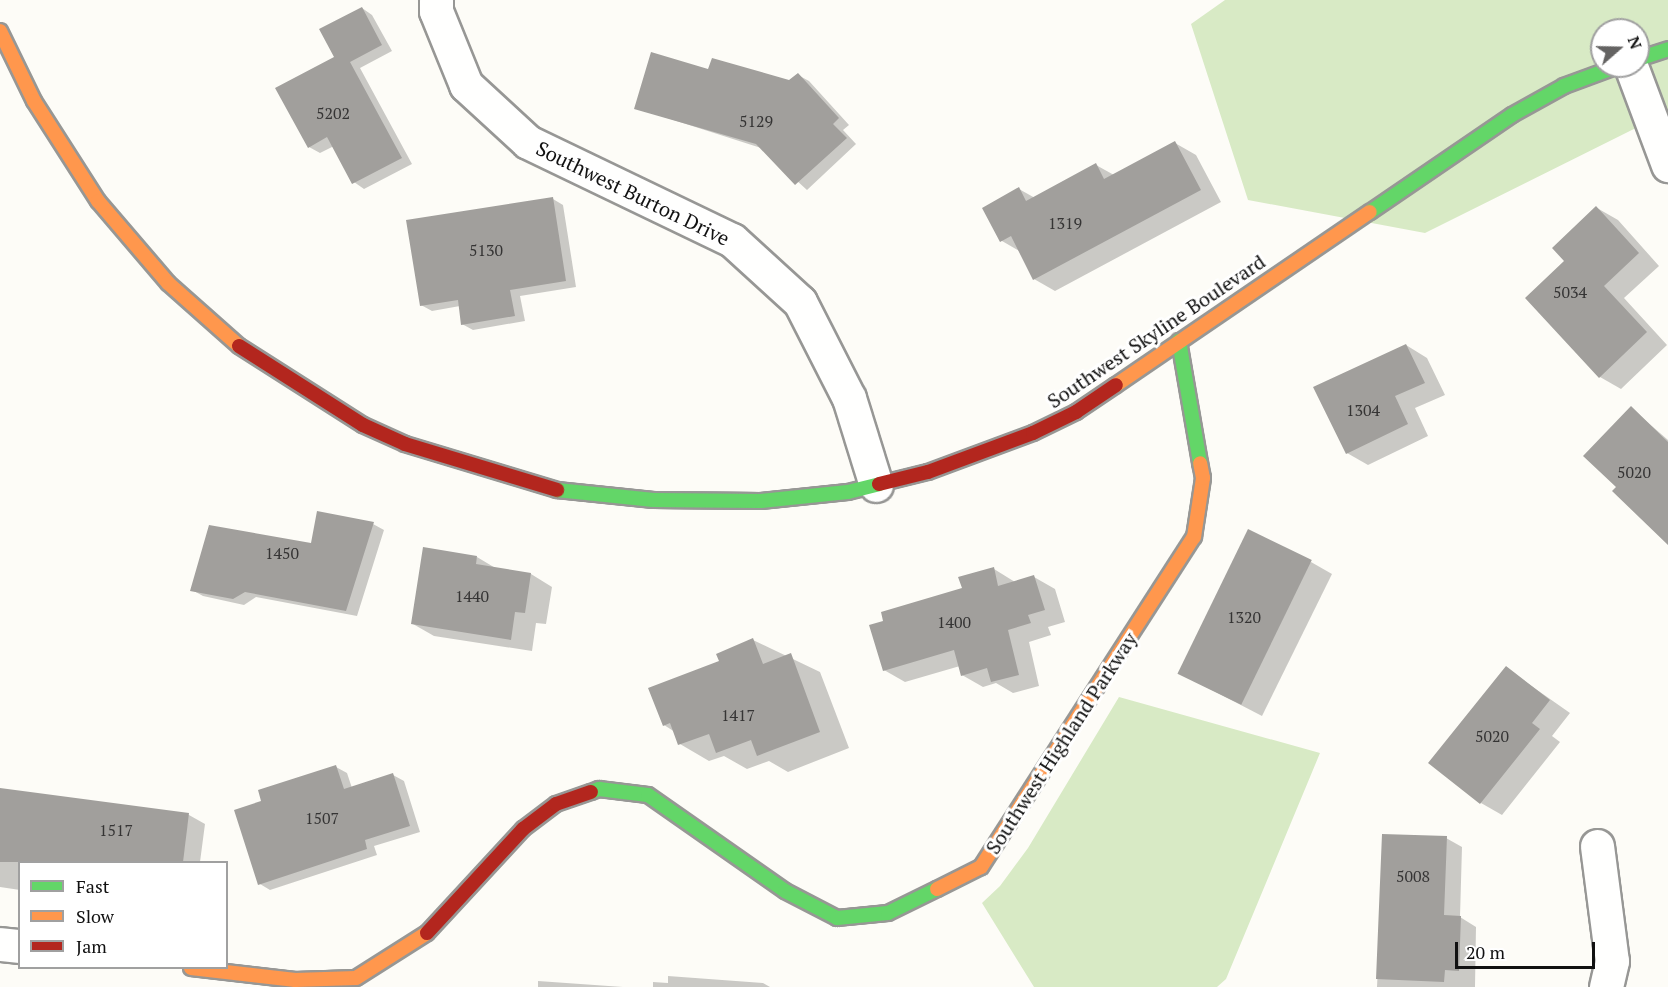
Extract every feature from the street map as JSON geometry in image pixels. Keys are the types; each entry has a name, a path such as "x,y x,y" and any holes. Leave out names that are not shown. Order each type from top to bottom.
{"main road":[{"name":"Southwest Skyline Boulevard","path":"0,31 64,152 134,247 210,324 252,358 363,425 405,444 553,490 595,496 761,501 820,496 928,472 1033,433 1076,412 1512,115 1564,86 1590,76"},
{"path":"1650,55 1668,49"},
{"name":"Southwest Highland Parkway","path":"200,969 295,980 356,978 426,934 523,829 556,804 599,789 648,795 785,891 837,918 888,914 981,867 1194,537 1203,478 1179,341"}],"street":[{"name":"Southwest Burton Drive","path":"436,0 436,11 466,85 528,142 732,240 800,302 849,398 876,485"},
{"path":"1635,78 1668,165"},
{"path":"1597,846 1612,961 1606,987"},
{"path":"0,944 18,946"}],"green space":[{"path":"1225,0 1668,0 1668,112 1425,233 1248,200 1191,24"},
{"path":"1119,697 1320,753 1226,979 1217,987 1034,987 982,903 1000,886 1028,848"}],"building":[{"path":"362,7 382,45 350,62 402,158 352,184 327,137 308,148 275,88 334,57 319,29"},
{"path":"651,52 708,69 712,58 789,80 798,73 839,118 833,124 847,138 795,185 756,144 634,109"},
{"path":"1175,141 1201,190 1033,280 1011,236 1000,242 982,208 1019,187 1026,201 1096,163 1104,179"},
{"path":"553,197 566,281 510,290 515,316 461,325 458,300 420,306 406,220"},
{"path":"1596,206 1639,253 1604,286 1647,332 1599,378 1525,298 1564,261 1552,248"},
{"path":"1406,344 1425,383 1395,396 1408,424 1346,454 1313,387"},
{"path":"1631,406 1668,442 1668,545 1612,491 1616,487 1583,456"},
{"path":"317,511 374,522 346,611 245,592 233,599 190,591 209,525 311,543"},
{"path":"1248,529 1312,560 1241,705 1177,674"},
{"path":"423,547 477,556 476,564 531,573 525,613 515,612 511,640 411,624"},
{"path":"994,567 998,586 1034,575 1045,610 1028,615 1031,623 1008,630 1019,675 991,682 987,668 961,676 954,650 883,671 869,625 883,621 881,612 962,588 958,577"},
{"path":"753,638 763,664 791,653 820,732 757,756 751,740 716,753 709,734 678,745 670,723 663,726 648,688 719,661 716,654"},
{"path":"1506,666 1550,700 1532,723 1540,729 1480,804 1428,763"},
{"path":"336,765 344,789 393,773 410,826 365,840 367,849 258,885 234,810 261,801 258,790"},
{"path":"0,788 189,813 183,861 0,862"},
{"path":"1382,834 1447,836 1444,915 1461,916 1459,971 1445,970 1444,982 1376,979"}],"traffic: fast":[{"path":"1650,55 1668,49"},
{"path":"1370,212 1512,115 1564,86 1590,76"},
{"path":"1179,341 1200,463"},
{"path":"557,490 653,500 761,501 848,492 879,484"},
{"path":"591,792 599,789 648,795 785,891 837,918 888,913 937,889"}],"traffic: slow":[{"path":"0,31 34,101 98,201 168,283 239,346"},
{"path":"1116,385 1370,212"},
{"path":"937,889 981,867 1194,537 1203,478 1200,463"},
{"path":"200,969 295,980 356,978 427,933"}],"traffic: jam":[{"path":"239,346 363,425 405,444 557,490"},
{"path":"879,484 928,472 1033,433 1076,412 1116,385"},
{"path":"427,933 523,829 556,804 591,792"}]}
